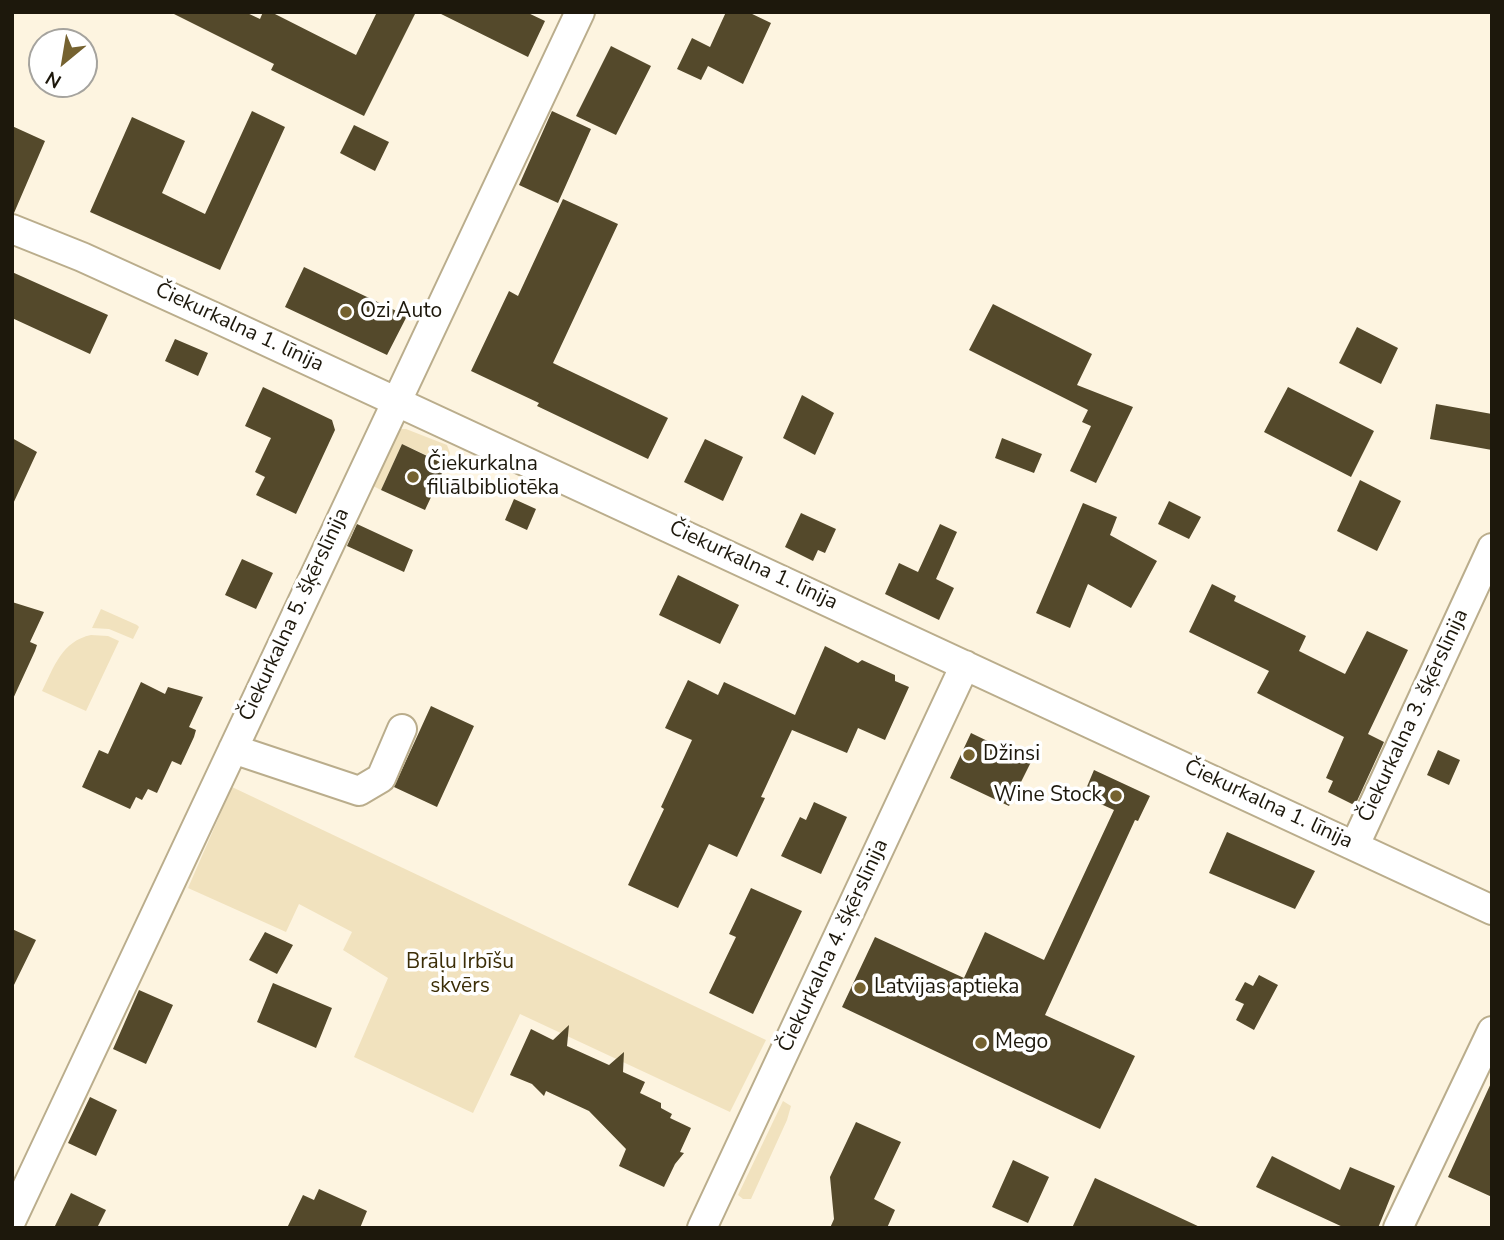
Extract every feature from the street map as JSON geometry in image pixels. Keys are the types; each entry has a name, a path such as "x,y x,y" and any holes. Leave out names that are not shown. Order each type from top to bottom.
{"street":[{"name":"Čiekurkalna 5. šķērslīnija","path":"12,1219 580,12"},
{"name":"Čiekurkalna 1. līnija","path":"12,229 116,272 1492,910"},
{"name":"Čiekurkalna 3. šķērslīnija","path":"1355,845 1492,548"},
{"name":"Čiekurkalna 4. šķērslīnija","path":"702,1228 965,665"},
{"path":"233,749 359,791 381,778 402,729"},
{"path":"1398,1228 1492,1031"}],"green space":[{"path":"399,429 406,429 447,445 450,453 446,464 402,444 381,490 369,484 394,433"},
{"path":"101,609 137,625 139,627 133,639 109,629 92,628"},
{"path":"91,635 108,636 119,641 86,711 42,691 55,664 66,649 81,638"},
{"name":"Brāļu Irbīšu skvērs","path":"232,787 766,1040 730,1112 520,1014 473,1113 354,1057 388,978 343,950 352,932 299,904 286,932 188,888"},
{"path":"783,1101 791,1106 787,1120 751,1199 743,1199 738,1195"}],"building":[{"path":"170,12 245,12 260,19 263,12 271,12 356,55 377,12 416,12 364,116 271,70 274,64"},
{"path":"437,12 526,12 545,21 528,57"},
{"path":"726,12 748,12 771,23 743,84 708,66 701,80 677,69 692,38 710,47"},
{"path":"611,46 651,66 616,135 576,116"},
{"path":"252,111 285,127 220,270 90,212 132,117 185,141 162,193 205,214"},
{"path":"552,111 591,129 558,203 519,185"},
{"path":"354,125 389,142 375,171 340,153"},
{"path":"12,126 45,141 14,213 12,213"},
{"path":"563,199 618,224 553,363 668,418 648,459 471,371 509,291 518,296"},
{"name":"Ozi Auto","path":"304,267 407,316 387,355 285,307"},
{"path":"12,272 108,315 90,354 12,318"},
{"path":"993,304 1092,354 1077,385 1133,407 1096,483 1070,471 1091,426 1082,422 1088,410 969,350"},
{"path":"1357,327 1398,348 1381,384 1339,363"},
{"path":"175,339 208,353 198,376 165,361"},
{"path":"263,387 332,420 335,430 296,514 256,495 265,477 255,472 271,438 245,426"},
{"path":"1288,387 1374,431 1351,477 1264,432"},
{"path":"802,395 834,413 815,455 783,438"},
{"path":"1436,404 1492,414 1492,450 1430,439"},
{"path":"12,438 37,452 12,506"},
{"path":"1002,438 1042,454 1034,473 995,458"},
{"path":"705,439 743,457 723,501 684,482"},
{"name":"Čiekurkalna filiālbibliotēka","path":"402,444 446,465 425,510 381,490"},
{"path":"1360,480 1401,501 1377,551 1337,531"},
{"path":"514,499 536,509 527,530 505,520"},
{"path":"1169,501 1201,517 1189,539 1158,524"},
{"path":"1083,503 1117,517 1110,535 1157,561 1131,608 1088,584 1070,628 1036,613"},
{"path":"801,513 836,529 825,553 818,550 813,561 785,547"},
{"path":"357,524 413,550 404,572 347,546"},
{"path":"940,524 957,532 936,579 954,588 939,620 885,594 899,563 918,572"},
{"path":"242,559 273,573 256,609 225,595"},
{"path":"678,575 739,605 720,644 659,615"},
{"path":"1212,584 1236,596 1234,601 1306,636 1299,651 1345,674 1367,631 1408,650 1368,734 1384,742 1357,801 1352,804 1328,792 1333,781 1326,778 1344,737 1257,693 1269,671 1189,632"},
{"path":"12,602 44,612 30,642 37,645 35,651 12,701"},
{"path":"825,646 858,663 862,660 895,675 895,681 909,687 885,740 858,728 847,753 792,730 761,797 765,798 737,857 709,844 678,908 628,885 664,809 661,807 692,740 665,728 688,680 718,695 724,682 795,715"},
{"path":"141,682 165,694 168,687 203,697 189,727 196,730 181,765 172,761 157,793 148,789 142,800 136,797 130,809 82,787 99,750 108,754"},
{"path":"431,706 474,726 437,807 394,787"},
{"path":"971,733 1031,762 1009,806 950,778"},
{"path":"1438,750 1460,760 1449,785 1427,775"},
{"path":"1094,770 1150,796 1138,821 1135,820 1045,1015 1135,1056 1100,1129 842,1007 875,937 964,978 985,932 1044,960 1114,810 1083,796"},
{"path":"814,802 847,817 821,874 781,856 800,817 806,820"},
{"path":"1227,832 1315,871 1295,909 1209,873"},
{"path":"751,888 802,911 753,1014 709,993 736,937 729,934"},
{"path":"12,929 36,940 12,989"},
{"path":"265,932 293,945 277,974 249,960"},
{"path":"1259,975 1278,985 1254,1030 1236,1020 1244,1004 1235,1000 1245,982 1253,986"},
{"path":"273,983 332,1008 316,1048 257,1022"},
{"path":"139,990 173,1005 146,1064 113,1049"},
{"path":"569,1025 567,1046 609,1065 624,1052 623,1072 645,1082 640,1093 661,1103 661,1108 672,1114 670,1118 691,1128 680,1152 684,1153 675,1164 664,1187 619,1166 626,1149 589,1111 546,1091 544,1096 532,1084 510,1075 531,1029 553,1040"},
{"path":"1492,1081 1492,1197 1448,1177"},
{"path":"90,1097 117,1110 96,1156 68,1143"},
{"path":"856,1122 901,1142 874,1199 895,1210 887,1228 830,1228 834,1219 830,1177"},
{"path":"1272,1156 1340,1190 1350,1167 1395,1186 1378,1228 1345,1228 1256,1187"},
{"path":"1013,1160 1049,1177 1028,1223 992,1207"},
{"path":"1095,1178 1202,1228 1072,1228"},
{"path":"319,1189 367,1211 360,1228 287,1228 303,1195 314,1200"},
{"path":"71,1193 106,1210 97,1228 54,1228"}],"place":[{"name":"Ozi Auto","path":"346,312"},
{"name":"Čiekurkalna filiālbibliotēka","path":"413,477"},
{"name":"Džinsi","path":"969,755"},
{"name":"Wine Stock","path":"1116,796"},
{"name":"Latvijas aptieka","path":"860,988"},
{"name":"Mego","path":"981,1043"}]}
